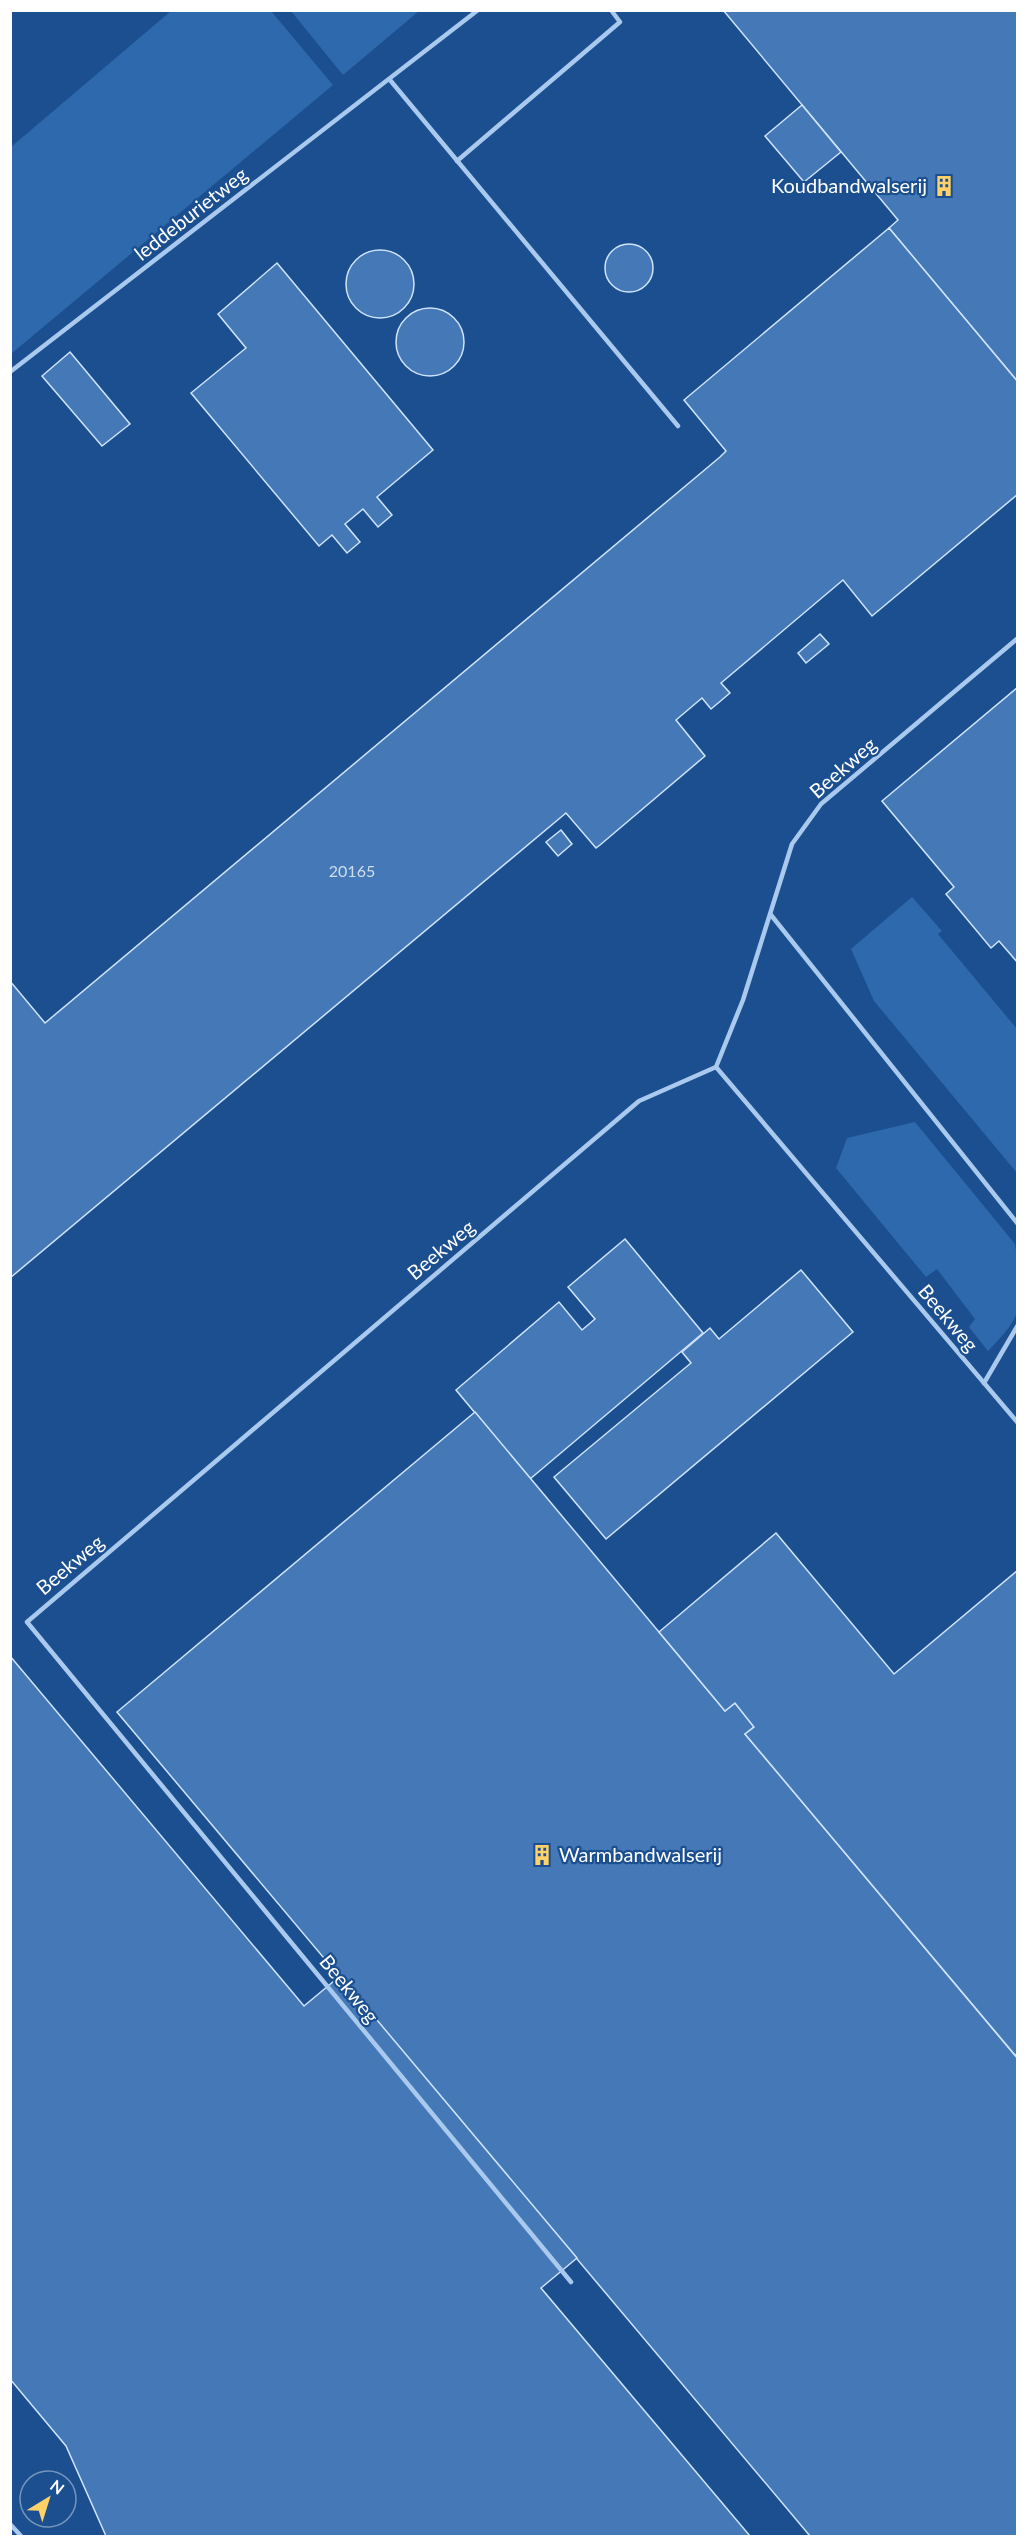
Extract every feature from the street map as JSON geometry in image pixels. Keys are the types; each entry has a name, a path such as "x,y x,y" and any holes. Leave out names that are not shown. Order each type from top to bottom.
{"lane":[{"name":"leddeburietweg","path":"10,372 478,10"},
{"path":"458,161 620,22 611,10"},
{"path":"390,80 678,426"},
{"name":"Beekweg","path":"571,2282 27,1622 639,1101 716,1067 743,1000 792,844 821,804 1017,638"},
{"path":"771,915 1017,1224"},
{"name":"Beekweg","path":"716,1067 1017,1423"},
{"path":"984,1383 1017,1325"},
{"path":"10,2524 21,2536"}],"shaded area":[{"path":"171,11 271,11 333,85 11,354 11,147"},
{"path":"291,11 419,11 343,75"},
{"path":"912,897 942,931 938,934 1017,1029 1017,1173 874,1001 851,949"},
{"path":"915,1122 1015,1244 1019,1281 1017,1310 1010,1326 988,1351 969,1327 975,1319 937,1269 926,1277 836,1168 847,1138"}],"building":[{"name":"Koudbandwalserij","path":"723,10 1018,10 1018,382 889,228 898,220"},
{"path":"802,105 841,152 804,182 765,136"},
{"path":"889,228 1018,382 1018,494 872,616 843,580 721,683 730,693 711,709 702,698 676,720 705,756 600,845 596,848 566,813 10,1278 10,981 45,1023 720,457 726,451 684,400"},
{"path":"629,244 646,251 653,268 646,285 629,292 612,285 605,268 612,251"},
{"path":"387,250 399,256 408,265 414,277 412,297 404,308 387,318 373,318 356,308 348,297 346,277 356,260 367,252"},
{"path":"277,263 433,450 377,497 392,515 378,527 363,509 345,524 360,542 347,553 332,535 319,546 191,393 246,348 218,314"},
{"path":"430,308 443,311 454,318 461,329 464,342 461,355 454,366 443,373 430,376 417,373 406,366 399,355 396,342 399,329 406,318 417,311"},
{"path":"70,352 130,424 102,446 42,376"},
{"path":"820,634 829,644 806,663 798,653"},
{"path":"1018,687 1018,963 999,941 991,948 946,894 954,887 882,801"},
{"path":"561,830 572,844 558,856 546,842"},
{"path":"625,1239 703,1333 530,1479 456,1390 559,1302 582,1330 595,1319 568,1287"},
{"path":"801,1270 853,1332 606,1539 554,1477 691,1363 682,1352 710,1328 719,1339"},
{"name":"Warmbandwalserij","path":"475,1412 725,1711 735,1703 754,1727 745,1734 1018,2059 1018,2536 810,2536 117,1712"},
{"path":"776,1533 894,1674 1018,1570 1018,2053 1015,2055 745,1734 754,1727 735,1703 725,1711 659,1632"},
{"path":"10,1656 304,2006 340,1976 577,2258 541,2288 750,2536 106,2536 66,2446 10,2379"}],"place":[{"name":"Koudbandwalserij","path":"944,186"},
{"name":"Warmbandwalserij","path":"542,1855"}]}
